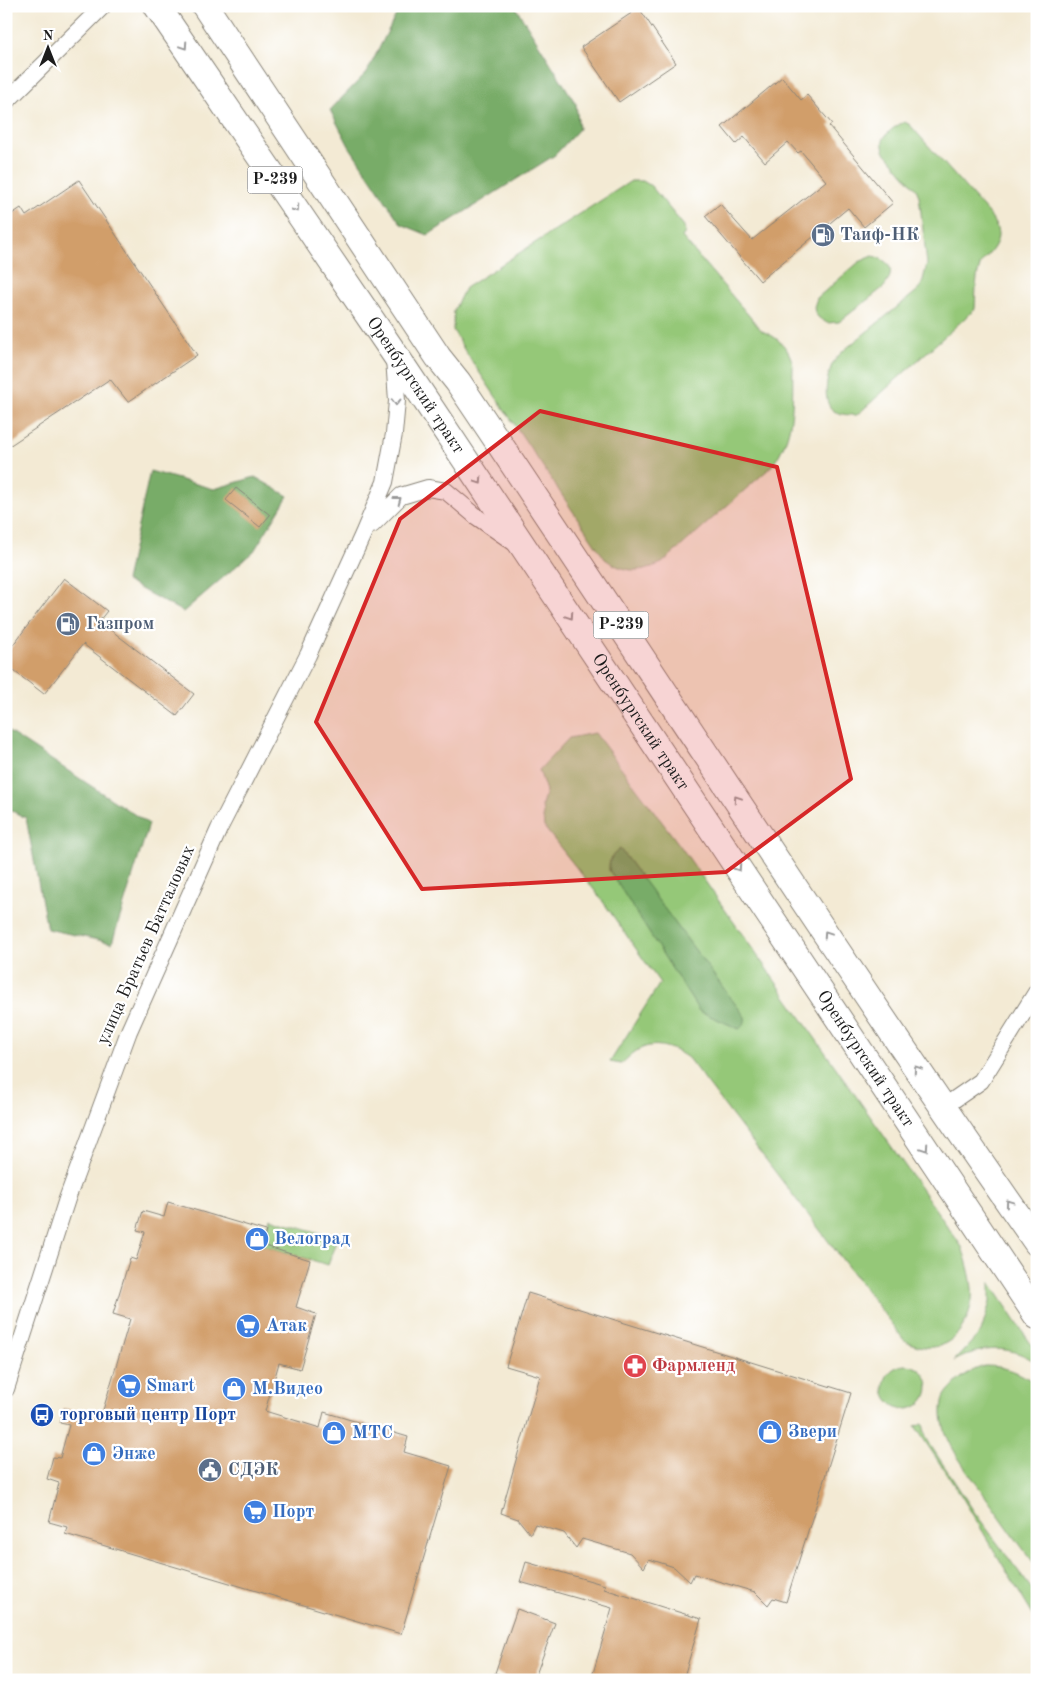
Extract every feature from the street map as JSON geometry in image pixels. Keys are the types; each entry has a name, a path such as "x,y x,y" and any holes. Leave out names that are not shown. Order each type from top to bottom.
{"main road":[{"name":"Оренбургский тракт","path":"156,6 394,353 1037,1316"},
{"name":"Оренбургский тракт","path":"205,6 433,349 458,382 618,620 942,1108 1037,1243"}],"street":[{"path":"6,102 103,6"},
{"name":"улица Братьев Батталовых","path":"6,1389 67,1199 129,1031 219,828 308,655 364,534 385,482 394,434 397,400 394,353"},
{"name":"улица Братьев Батталовых","path":"364,534 402,496 428,488 446,491 477,517 527,552"},
{"path":"942,1108 981,1081 1037,991"}],"highlighted area":[{"path":"540,411 777,467 851,779 726,872 422,889 316,722 400,519"}],"green space":[{"path":"403,6 515,6 576,104 579,129 555,155 428,235 401,224 349,146 330,110 367,72 397,13"},
{"path":"905,122 910,125 988,213 997,229 998,238 978,271 975,309 857,415 843,414 834,411 830,407 826,395 827,381 833,363 843,351 917,291 922,284 927,264 919,196 916,189 884,151 883,146 885,136 896,126"},
{"path":"631,181 643,181 651,186 684,226 685,233 682,237 762,331 773,336 782,344 789,354 793,366 789,431 779,455 771,467 662,563 639,570 619,567 605,559 465,351 453,330 454,310 465,288"},
{"path":"873,256 884,261 890,267 890,276 884,287 839,322 827,323 819,318 815,313 814,307 817,298 859,262"},
{"path":"150,471 214,489 255,477 288,496 254,551 183,612 126,581"},
{"path":"6,730 149,824 112,943 47,929 26,818 6,808"},
{"path":"595,733 681,847 962,1247 971,1281 972,1300 964,1324 949,1341 940,1346 929,1347 917,1346 904,1340 688,1058 677,1051 665,1047 652,1046 637,1050 621,1064 610,1062 660,983 599,896 544,827 542,805 546,791 539,770 569,738"},
{"path":"620,849 745,1017 744,1024 739,1029 699,1011 609,870 611,858"},
{"path":"270,1218 337,1238 328,1265 262,1245"},
{"path":"990,1282 1037,1353 1037,1363 1016,1353 996,1349 975,1352 954,1361 981,1332 990,1302"},
{"path":"910,1365 922,1371 927,1378 927,1396 922,1403 915,1408 902,1409 894,1406 887,1399 884,1383 887,1375 894,1368"},
{"path":"985,1366 999,1367 1012,1371 1037,1385 1037,1567 961,1462 948,1439 944,1427 942,1414 944,1397 956,1382 972,1371"},
{"path":"923,1424 926,1437 931,1446 975,1513 1037,1596 1037,1622 962,1497 915,1426"}],"building":[{"path":"639,8 676,63 619,102 581,47"},
{"path":"782,77 801,100 807,95 832,124 829,126 893,203 864,227 848,208 760,281 705,216 720,204 752,240 826,181 801,151 798,153 788,142 765,162 744,137 736,144 722,127"},
{"path":"79,180 197,355 128,402 110,379 6,448 6,218 21,208 26,216"},
{"path":"236,488 270,515 260,527 226,500"},
{"path":"64,578 107,611 99,621 194,694 177,716 83,644 44,694 6,665 6,654"},
{"name":"Порт","path":"168,1202 266,1231 262,1245 310,1260 296,1307 316,1314 300,1369 279,1363 265,1411 320,1428 324,1412 408,1437 404,1452 451,1466 401,1634 65,1534 67,1527 49,1522 59,1483 47,1479 53,1457 60,1458 69,1425 60,1423 64,1408 101,1417 130,1319 113,1314 130,1258 136,1260 145,1232 137,1230 143,1211 164,1217"},
{"path":"528,1293 851,1393 786,1602 773,1598 768,1605 755,1592 694,1574 690,1582 674,1567 649,1559 644,1568 630,1553 582,1539 576,1548 564,1533 535,1524 530,1534 518,1519 501,1513 540,1376 506,1366"},
{"path":"526,1562 605,1585 604,1589 701,1619 683,1680 591,1680 612,1608 520,1582"},
{"path":"517,1609 555,1623 534,1680 515,1680 495,1673"}],"place":[{"name":"Таиф-НК","path":"823,235"},
{"name":"Газпром","path":"68,624"},
{"name":"Велоград","path":"257,1239"},
{"name":"Атак","path":"248,1326"},
{"name":"Фармленд","path":"635,1366"},
{"name":"Smart","path":"129,1386"},
{"name":"М.Видео","path":"234,1389"},
{"name":"торговый центр Порт","path":"42,1415"},
{"name":"Звери","path":"770,1432"},
{"name":"МТС","path":"334,1433"},
{"name":"Энже","path":"94,1454"},
{"name":"СДЭК","path":"210,1470"},
{"name":"Порт","path":"255,1512"}]}
